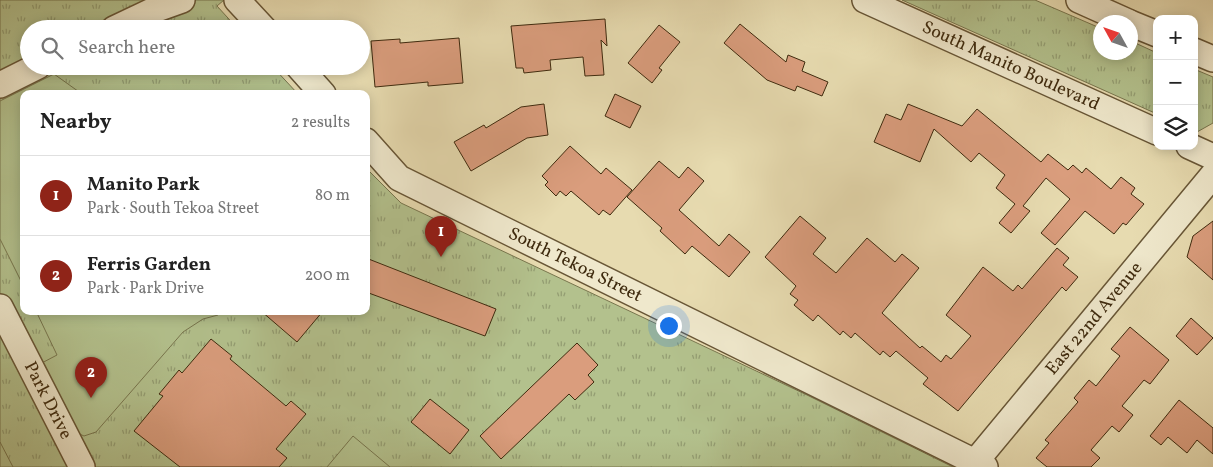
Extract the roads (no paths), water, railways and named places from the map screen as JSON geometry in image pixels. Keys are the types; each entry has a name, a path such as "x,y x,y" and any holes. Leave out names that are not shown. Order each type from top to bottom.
{"street":[{"path":"121,20 138,0"},
{"path":"132,20 182,0"},
{"path":"237,0 256,20"},
{"name":"South Manito Boulevard","path":"865,0 1153,130"},
{"path":"1079,0 1125,15"},
{"path":"1138,22 1153,32"},
{"path":"1198,52 1213,59"},
{"path":"0,85 20,75"},
{"path":"306,75 319,90"},
{"name":"South Tekoa Street","path":"370,145 400,178 980,464"},
{"path":"1198,150 1213,157"},
{"name":"East 22nd Avenue","path":"980,464 1213,175"},
{"name":"Park Drive","path":"0,307 82,467"}],"place":[{"name":"Manito Park","path":"441,257"},
{"name":"Ferris Garden","path":"91,398"}]}
